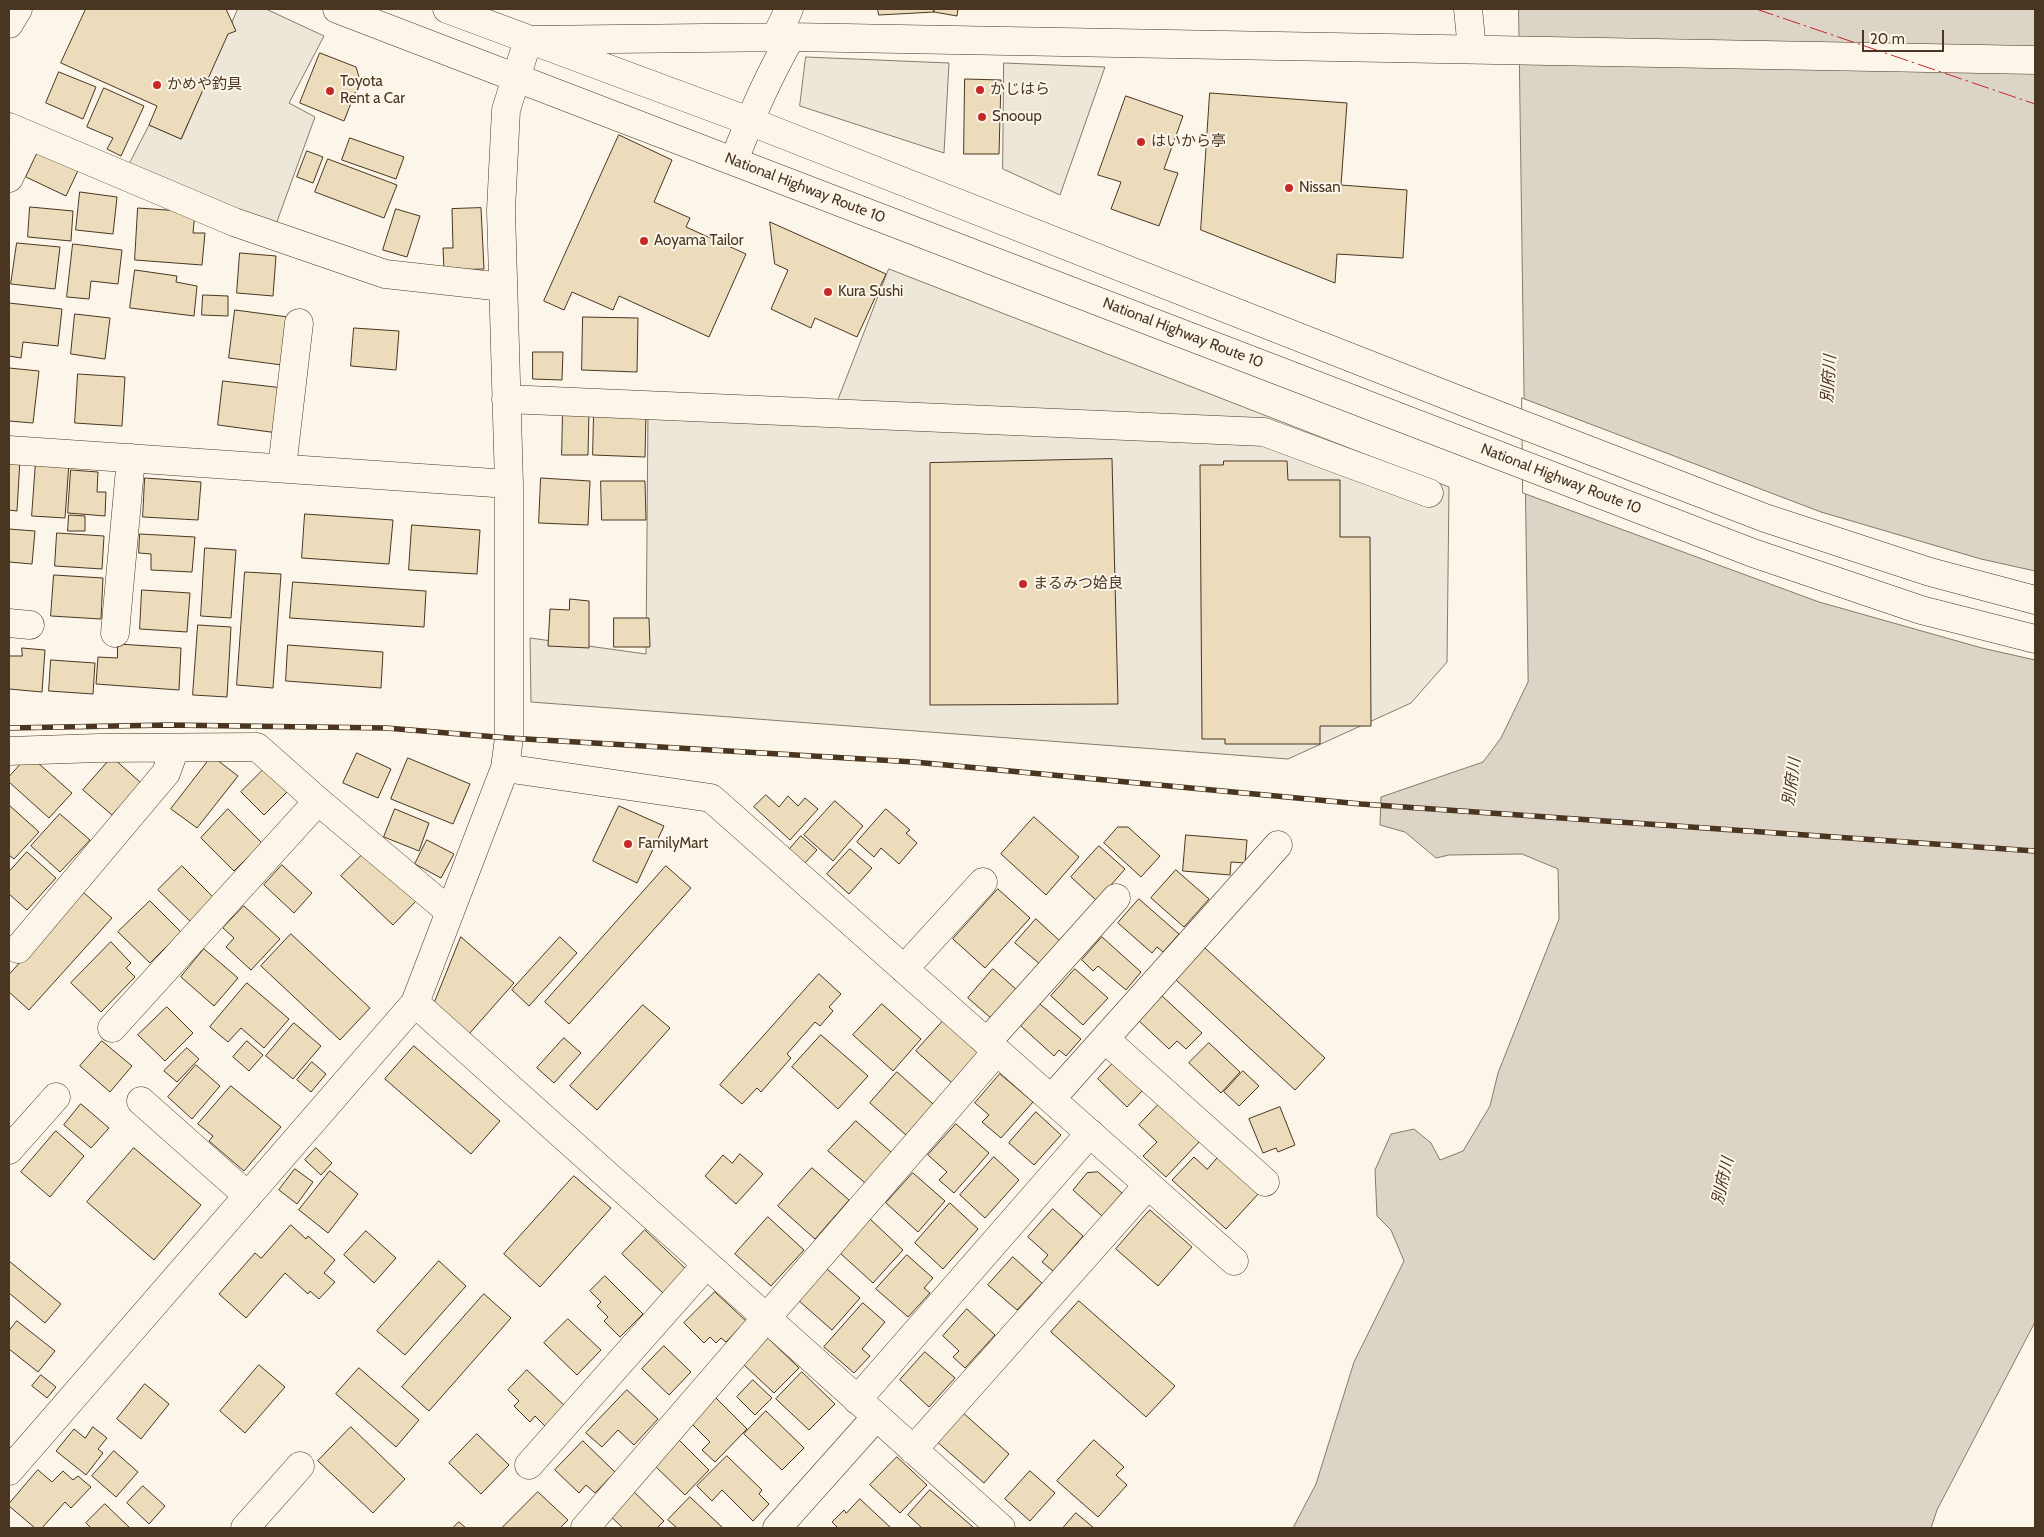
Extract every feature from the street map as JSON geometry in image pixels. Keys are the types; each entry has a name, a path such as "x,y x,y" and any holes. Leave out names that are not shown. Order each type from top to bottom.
{"main road":[{"path":"9,24 18,9"},
{"name":"National Highway Route 10","path":"337,9 1753,553 1922,610 2035,639"},
{"path":"447,9 749,121 1764,518 1930,572 2035,600"},
{"path":"734,161 784,37 789,9"},
{"path":"1468,9 1472,49"},
{"path":"528,40 784,37 2035,60"},
{"path":"9,1471 415,1004 505,768 508,738 509,484 501,210 506,110 528,40"},
{"path":"9,178 19,132 234,222 385,274 502,287"},
{"path":"282,468 299,323"},
{"path":"506,399 1264,432 1429,493"},
{"path":"9,450 509,484"},
{"path":"115,632 131,458"},
{"path":"9,751 99,748 257,747 318,802 450,912"},
{"path":"18,949 166,773 175,748"},
{"path":"505,768 711,798 1234,1260"},
{"path":"112,1028 318,802"},
{"path":"1051,1099 1278,845"},
{"path":"904,969 983,882"},
{"path":"585,1528 768,1318 1116,898"},
{"path":"415,1004 1001,1528"},
{"path":"1105,1039 1265,1182"},
{"path":"9,1150 56,1097"},
{"path":"141,1101 248,1196"},
{"path":"778,1528 867,1408 1090,1133"},
{"path":"912,1450 1148,1185"},
{"path":"529,1466 706,1265"},
{"path":"245,1528 300,1466"}],"shaded area":[{"path":"238,9 266,9 324,36 289,103 315,117 275,227 128,166 149,125 181,139"},
{"path":"806,57 949,63 944,153 800,106"},
{"path":"1004,63 1105,67 1060,195 1003,169"},
{"path":"889,269 1449,487 1447,662 1411,703 1288,759 531,702 530,638 646,654 648,411 830,419"}],"water":[{"name":"別府川","path":"1519,9 2035,9 2035,1322 1937,1510 1931,1528 1293,1528 1316,1484 1354,1362 1404,1261 1391,1230 1377,1216 1375,1170 1391,1134 1414,1129 1431,1143 1440,1160 1463,1151 1490,1106 1498,1073 1559,919 1558,869 1522,854 1449,855 1436,858 1405,832 1380,825 1381,797 1483,762 1501,738 1528,682"}],"pier":[{"path":"1522,398 1821,512 1981,559 2035,571 2035,660 1982,648 1819,602 1523,493"}],"building":[{"name":"かめや釣具","path":"86,9 226,9 236,31 228,34 181,139 149,125 157,106 61,63"},
{"path":"878,9 934,9 934,12 879,15"},
{"path":"934,9 958,9 957,16 934,12"},
{"name":"Toyota Rent a Car","path":"320,53 356,67 360,80 344,121 300,103"},
{"path":"59,72 96,87 83,119 46,103"},
{"name":"Snooup","path":"965,79 1001,80 999,154 964,154"},
{"path":"104,88 144,106 121,156 107,149 113,138 87,127"},
{"name":"Nissan","path":"1210,93 1347,103 1341,185 1407,190 1403,258 1337,254 1335,283 1201,230"},
{"name":"はいから亭","path":"1126,96 1183,116 1164,169 1178,173 1159,226 1111,209 1121,182 1098,175"},
{"name":"Aoyama Tailor","path":"619,135 672,160 654,202 690,218 686,227 746,254 709,337 619,296 613,310 572,292 564,310 544,301"},
{"path":"350,138 404,157 396,179 342,160"},
{"path":"41,145 81,164 66,196 26,177"},
{"path":"307,151 323,157 313,183 297,177"},
{"path":"328,159 397,185 384,218 315,192"},
{"path":"80,192 117,197 113,234 76,230"},
{"path":"30,207 73,211 71,241 28,237"},
{"path":"138,208 195,212 193,233 205,233 202,265 135,260"},
{"path":"481,208 484,269 444,270 443,248 453,248 452,209"},
{"path":"396,209 420,216 407,257 383,250"},
{"name":"Kura Sushi","path":"770,222 886,274 857,337 815,318 811,328 771,309 788,270 775,264"},
{"path":"17,243 60,247 55,289 11,284"},
{"path":"73,244 122,250 118,284 91,281 89,299 67,297"},
{"path":"240,253 276,256 273,296 237,293"},
{"path":"135,270 177,276 176,282 197,286 194,316 130,308"},
{"path":"203,295 228,296 228,316 202,315"},
{"path":"9,303 62,309 58,346 23,342 21,358 9,356"},
{"path":"235,310 288,317 282,365 229,358"},
{"path":"75,314 110,318 105,359 71,354"},
{"path":"583,317 638,318 637,372 582,370"},
{"path":"354,328 399,331 396,370 351,366"},
{"path":"533,352 563,352 562,380 533,379"},
{"path":"9,368 39,371 33,423 9,421"},
{"path":"78,374 125,377 122,426 75,423"},
{"path":"223,381 283,388 278,433 218,425"},
{"path":"563,410 589,411 588,455 562,455"},
{"path":"594,412 646,413 645,457 593,455"},
{"path":"9,459 20,459 17,511 9,510"},
{"name":"まるみつ姶良","path":"1112,459 1118,704 930,705 930,463"},
{"path":"36,461 69,463 65,518 32,516"},
{"path":"1224,461 1287,461 1288,480 1340,480 1340,537 1370,537 1371,726 1320,726 1320,744 1225,744 1225,739 1202,739 1200,465 1223,465"},
{"path":"71,470 98,472 97,492 106,492 105,516 68,513"},
{"path":"145,478 201,482 198,520 143,517"},
{"path":"541,478 590,481 588,525 539,523"},
{"path":"601,481 645,481 646,520 602,520"},
{"path":"305,514 393,520 389,564 302,558"},
{"path":"69,515 85,516 85,531 68,531"},
{"path":"412,525 480,530 477,574 409,570"},
{"path":"9,529 35,531 32,564 9,562"},
{"path":"57,533 104,536 102,569 55,566"},
{"path":"140,534 195,537 192,572 151,570 151,554 139,553"},
{"path":"205,548 236,550 231,618 201,616"},
{"path":"245,572 281,574 273,688 237,685"},
{"path":"54,575 103,578 101,619 51,616"},
{"path":"293,582 426,591 424,627 290,618"},
{"path":"142,590 190,593 187,632 140,629"},
{"path":"570,599 589,601 589,648 548,646 550,609 569,610"},
{"path":"614,618 649,618 650,647 614,647"},
{"path":"198,625 231,627 227,697 193,695"},
{"path":"118,644 181,648 179,690 96,684 98,657 117,658"},
{"path":"288,645 383,652 381,688 286,681"},
{"path":"22,648 45,650 42,692 9,689 9,656 22,656"},
{"path":"51,660 95,663 93,694 49,691"},
{"path":"357,753 391,769 378,798 343,783"},
{"path":"29,755 72,793 49,818 9,782 9,777"},
{"path":"212,756 238,776 197,828 171,809"},
{"path":"112,757 141,783 112,815 83,790"},
{"path":"408,758 470,784 453,824 391,799"},
{"path":"264,769 287,792 264,815 241,792"},
{"path":"766,795 779,807 788,796 798,806 805,798 818,809 790,840 754,807"},
{"path":"835,801 863,826 833,861 804,835"},
{"path":"9,805 39,832 14,859 9,855"},
{"name":"FamilyMart","path":"619,806 664,826 637,883 593,861"},
{"path":"228,809 262,843 234,871 201,838"},
{"path":"395,809 429,823 419,851 384,837"},
{"path":"886,809 910,830 906,833 917,843 899,864 881,848 874,857 857,842"},
{"path":"60,814 90,840 60,872 31,846"},
{"path":"1034,817 1079,857 1046,895 1001,854"},
{"path":"1118,827 1128,827 1160,856 1141,877 1104,843"},
{"path":"1186,835 1247,840 1245,863 1231,862 1230,875 1183,871"},
{"path":"801,836 817,850 804,864 788,851"},
{"path":"427,840 454,854 441,878 415,864"},
{"path":"1099,846 1125,869 1097,901 1071,877"},
{"path":"850,849 872,868 849,894 827,874"},
{"path":"27,852 56,878 27,910 9,894 9,872"},
{"path":"364,853 416,901 393,925 341,876"},
{"path":"282,865 312,893 294,913 264,885"},
{"path":"182,866 215,899 192,923 158,890"},
{"path":"666,866 691,888 569,1024 545,1002"},
{"path":"1176,870 1209,899 1184,927 1151,898"},
{"path":"998,889 1030,918 985,968 953,939"},
{"path":"83,892 112,918 29,1010 9,992 9,975"},
{"path":"1139,899 1179,934 1163,952 1157,947 1152,953 1118,923"},
{"path":"150,901 181,932 150,963 118,932"},
{"path":"244,906 280,939 251,970 226,947 234,938 223,928"},
{"path":"1036,919 1061,942 1041,965 1015,943"},
{"path":"291,934 370,1008 340,1040 261,966"},
{"path":"461,937 514,983 469,1034 434,1004"},
{"path":"560,937 577,953 529,1006 512,990"},
{"path":"1102,937 1141,972 1126,990 1098,966 1093,971 1082,960"},
{"path":"111,942 131,963 126,968 135,977 101,1012 71,983"},
{"path":"1205,948 1325,1058 1295,1090 1176,980"},
{"path":"204,949 238,978 214,1006 181,977"},
{"path":"993,969 1017,990 992,1019 968,998"},
{"path":"1075,969 1108,998 1083,1025 1051,996"},
{"path":"819,974 841,994 829,1007 833,1011 820,1026 815,1022 787,1054 791,1058 761,1092 757,1088 742,1104 720,1085"},
{"path":"247,983 289,1019 264,1048 241,1028 228,1042 210,1027"},
{"path":"1161,995 1202,1033 1186,1049 1177,1041 1169,1049 1138,1020"},
{"path":"882,1004 921,1039 893,1071 853,1035"},
{"path":"1040,1004 1081,1039 1066,1056 1059,1050 1054,1056 1021,1026"},
{"path":"643,1005 670,1028 597,1110 570,1086"},
{"path":"167,1007 193,1033 165,1061 138,1035"},
{"path":"943,1021 978,1053 952,1083 916,1051"},
{"path":"294,1023 321,1046 293,1079 266,1056"},
{"path":"821,1035 868,1076 838,1109 792,1067"},
{"path":"564,1038 581,1053 554,1083 537,1068"},
{"path":"102,1041 132,1066 110,1092 80,1066"},
{"path":"247,1041 263,1055 249,1071 233,1057"},
{"path":"1209,1043 1240,1072 1221,1093 1189,1063"},
{"path":"414,1046 500,1121 471,1154 385,1079"},
{"path":"187,1048 199,1059 177,1082 164,1071"},
{"path":"312,1062 326,1074 311,1092 297,1080"},
{"path":"1114,1062 1143,1090 1127,1107 1098,1079"},
{"path":"196,1065 220,1086 192,1119 168,1097"},
{"path":"1243,1071 1259,1086 1239,1106 1224,1092"},
{"path":"897,1072 933,1104 906,1135 870,1103"},
{"path":"1000,1074 1033,1102 1001,1138 982,1122 989,1115 975,1103"},
{"path":"231,1086 281,1127 244,1171 209,1141 213,1136 198,1124"},
{"path":"1160,1103 1200,1141 1166,1177 1143,1156 1157,1142 1139,1125"},
{"path":"81,1104 109,1128 91,1148 64,1125"},
{"path":"1280,1107 1295,1145 1278,1152 1276,1148 1263,1153 1249,1119"},
{"path":"1036,1112 1061,1135 1034,1165 1009,1143"},
{"path":"856,1121 892,1153 865,1183 828,1151"},
{"path":"956,1124 989,1153 954,1193 939,1180 947,1172 928,1155"},
{"path":"56,1131 84,1156 50,1197 21,1172"},
{"path":"134,1148 201,1205 154,1260 87,1202"},
{"path":"316,1148 332,1163 321,1175 305,1160"},
{"path":"740,1154 763,1174 736,1204 705,1176 723,1155 732,1163"},
{"path":"1220,1155 1260,1192 1226,1229 1172,1180 1194,1157 1207,1169"},
{"path":"994,1157 1019,1180 985,1218 960,1195"},
{"path":"812,1168 849,1200 815,1239 778,1206"},
{"path":"295,1169 313,1182 297,1204 279,1190"},
{"path":"330,1171 358,1194 328,1233 299,1210"},
{"path":"1098,1172 1122,1193 1102,1216 1073,1190 1087,1173"},
{"path":"913,1173 945,1201 918,1232 886,1203"},
{"path":"574,1176 611,1208 540,1287 504,1254"},
{"path":"950,1203 978,1229 943,1269 915,1243"},
{"path":"1053,1209 1083,1236 1053,1271 1042,1262 1048,1255 1028,1237"},
{"path":"1150,1210 1192,1247 1158,1286 1116,1249"},
{"path":"768,1217 804,1250 771,1286 735,1254"},
{"path":"870,1219 903,1250 873,1283 840,1253"},
{"path":"291,1225 306,1239 308,1236 335,1260 324,1273 335,1282 319,1299 310,1291 308,1294 285,1273 246,1318 219,1294 255,1253 261,1258"},
{"path":"645,1230 688,1271 665,1295 622,1254"},
{"path":"366,1231 396,1258 374,1283 344,1255"},
{"path":"907,1255 933,1278 924,1288 930,1293 908,1317 876,1289"},
{"path":"1013,1257 1042,1283 1017,1310 988,1285"},
{"path":"9,1261 61,1304 45,1323 9,1293"},
{"path":"439,1261 466,1286 405,1355 377,1331"},
{"path":"827,1269 860,1298 832,1330 798,1300"},
{"path":"605,1276 643,1314 620,1337 604,1321 608,1317 597,1306 601,1302 590,1291"},
{"path":"715,1292 746,1321 726,1342 721,1338 716,1343 710,1337 704,1343 684,1323"},
{"path":"484,1294 511,1318 429,1411 402,1387"},
{"path":"1079,1301 1175,1386 1146,1417 1051,1332"},
{"path":"863,1303 885,1322 862,1349 870,1356 854,1373 824,1347"},
{"path":"967,1309 995,1335 965,1368 953,1357 959,1351 943,1336"},
{"path":"568,1319 601,1350 577,1375 544,1343"},
{"path":"17,1321 55,1351 38,1372 9,1349 9,1331"},
{"path":"768,1338 799,1368 774,1393 743,1364"},
{"path":"664,1346 691,1372 669,1395 642,1369"},
{"path":"925,1352 955,1378 929,1407 900,1380"},
{"path":"259,1365 285,1387 245,1433 220,1411"},
{"path":"359,1368 419,1420 396,1447 336,1394"},
{"path":"527,1370 567,1408 547,1428 535,1416 530,1422 514,1406 519,1401 508,1390"},
{"path":"802,1372 835,1404 809,1430 776,1399"},
{"path":"41,1375 56,1387 47,1398 32,1386"},
{"path":"753,1380 772,1398 755,1415 737,1397"},
{"path":"145,1384 169,1404 141,1439 117,1419"},
{"path":"627,1390 658,1419 634,1445 618,1430 602,1447 586,1433"},
{"path":"716,1398 747,1429 715,1462 702,1450 710,1442 691,1423"},
{"path":"766,1411 804,1448 782,1470 744,1434"},
{"path":"961,1411 1009,1454 984,1483 935,1440"},
{"path":"93,1427 107,1438 98,1449 103,1453 86,1475 56,1451 74,1429 85,1438"},
{"path":"351,1427 405,1479 373,1513 318,1461"},
{"path":"477,1434 509,1465 481,1494 449,1463"},
{"path":"678,1439 709,1470 685,1495 653,1464"},
{"path":"1094,1440 1124,1467 1116,1475 1127,1485 1098,1517 1057,1481"},
{"path":"583,1441 615,1472 595,1493 586,1485 579,1493 555,1470"},
{"path":"114,1451 138,1472 116,1497 92,1476"},
{"path":"727,1456 762,1490 759,1494 769,1504 753,1521 722,1490 712,1501 697,1486"},
{"path":"897,1457 927,1485 900,1513 870,1485"},
{"path":"38,1470 52,1482 63,1471 73,1480 78,1476 91,1487 71,1508 65,1502 42,1528 35,1528 9,1506"},
{"path":"1030,1471 1055,1493 1030,1521 1005,1499"},
{"path":"143,1486 165,1506 149,1524 127,1503"},
{"path":"631,1489 664,1521 657,1528 623,1528 607,1513"},
{"path":"930,1490 973,1527 922,1528 908,1515"},
{"path":"538,1492 568,1520 560,1528 502,1528"},
{"path":"690,1497 723,1528 677,1528 668,1520"},
{"path":"860,1499 891,1528 838,1528 832,1522 844,1510 846,1513"},
{"path":"105,1504 130,1528 91,1528 86,1523"},
{"path":"1076,1513 1094,1528 1063,1528"},
{"path":"459,1522 466,1528 453,1528"}],"railway":[{"path":"9,728 168,725 386,728 509,738 914,762 1361,804 2035,851"}],"power":[{"path":"1756,9 2035,104"}],"place":[{"name":"かめや釣具","path":"157,85"},
{"name":"かじはら","path":"980,90"},
{"name":"Toyota Rent a Car","path":"330,91"},
{"name":"Snooup","path":"982,117"},
{"name":"はいから亭","path":"1141,142"},
{"name":"Nissan","path":"1289,188"},
{"name":"Aoyama Tailor","path":"644,241"},
{"name":"Kura Sushi","path":"828,292"},
{"name":"まるみつ姶良","path":"1023,584"},
{"name":"FamilyMart","path":"628,844"}]}
